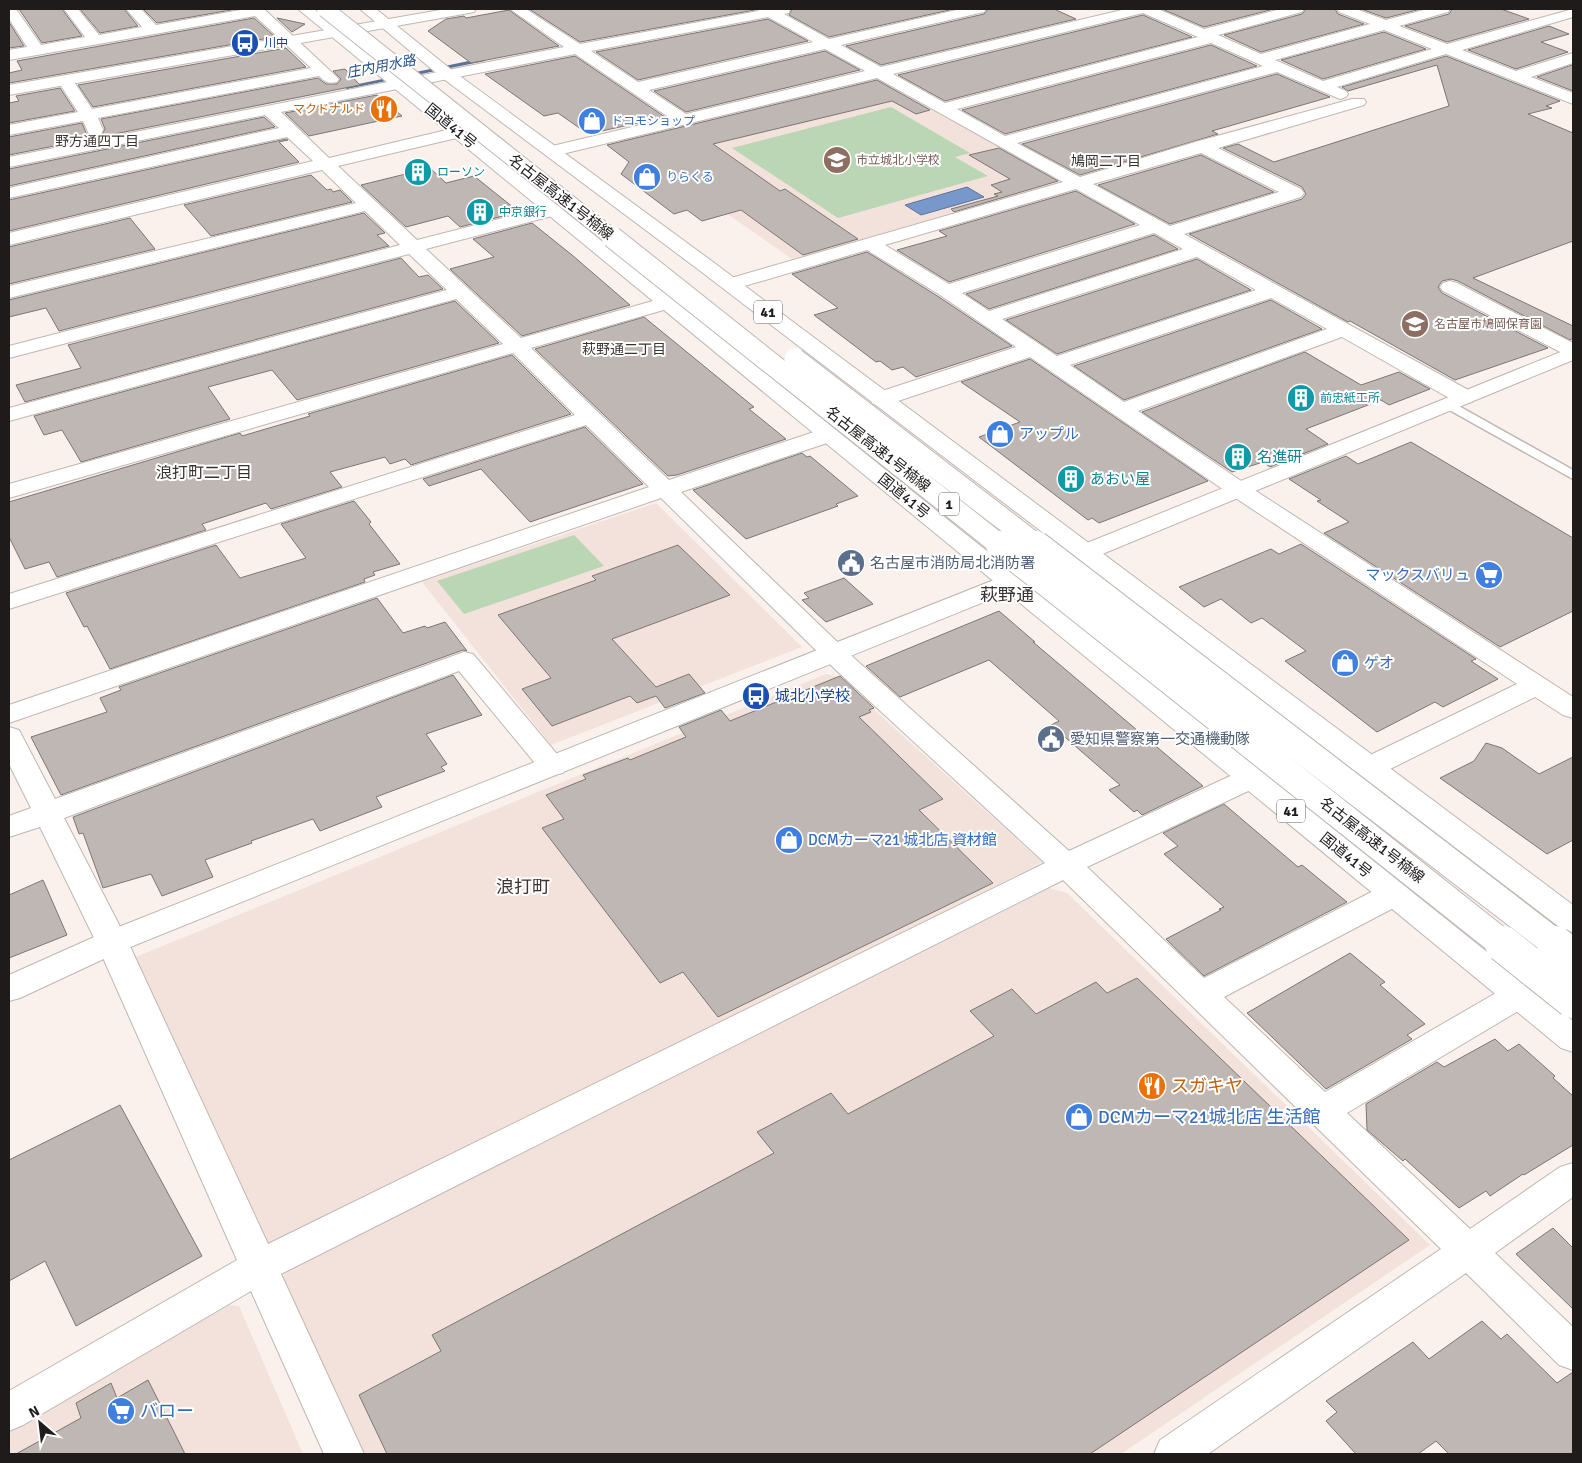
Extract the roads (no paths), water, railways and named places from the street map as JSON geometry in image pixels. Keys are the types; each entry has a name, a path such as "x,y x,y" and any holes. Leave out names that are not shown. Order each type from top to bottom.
{"main road":[{"path":"9,9 37,50"},
{"path":"71,9 95,40"},
{"path":"134,9 153,30"},
{"name":"国道41号","path":"306,9 1573,1039"},
{"name":"名古屋高速1号楠線","path":"325,9 1573,1000"},
{"name":"名古屋高速1号楠線","path":"340,9 1573,958"},
{"name":"41","path":"367,9 440,68 731,284 1573,921"},
{"path":"9,90 385,22 468,9"},
{"path":"517,9 684,120"},
{"path":"9,130 91,123 363,76 392,78 570,43 716,9"},
{"path":"440,68 570,43 767,10 792,9"},
{"path":"635,88 979,9"},
{"path":"554,151 1145,9 1358,102 1201,146 731,284"},
{"path":"944,108 1208,36 1297,9"},
{"path":"1344,9 1573,99"},
{"path":"1260,59 1443,9"},
{"path":"1536,9 1566,14"},
{"path":"9,55 153,30 204,14 257,10 334,82"},
{"path":"767,10 1343,330 1456,401"},
{"path":"1323,86 1566,14"},
{"path":"1517,76 1573,58"},
{"path":"1004,141 1278,67"},
{"path":"9,147 91,123 322,71"},
{"path":"9,162 378,88 392,78"},
{"path":"65,80 91,123"},
{"path":"269,110 516,345 663,490 834,653 1066,865 1573,1352"},
{"path":"9,193 290,131"},
{"path":"9,239 458,132"},
{"path":"947,291 1295,193 1201,146"},
{"path":"9,292 369,205"},
{"path":"9,352 554,210"},
{"path":"870,244 947,291 1238,489 1573,709"},
{"path":"986,318 1198,250"},
{"path":"1450,288 1573,352"},
{"path":"1054,364 1272,291"},
{"path":"9,415 460,292"},
{"path":"9,491 667,303"},
{"path":"1122,410 1343,330"},
{"path":"881,398 1032,349"},
{"path":"9,989 112,942 1010,583 1573,352"},
{"path":"9,602 590,417"},
{"path":"9,714 828,435"},
{"path":"9,827 464,660 553,766"},
{"path":"1370,767 1537,685"},
{"path":"9,736 112,942 344,1454"},
{"path":"9,1412 258,1267 1066,865 1251,778"},
{"path":"1201,994 1394,894"},
{"path":"1323,1110 1519,994"},
{"path":"1174,1454 1573,1178"}],"lane":[{"path":"1456,401 1573,475"}],"water":[{"path":"967,187 984,197 921,215 905,205"}],"waterway":[{"name":"庄内用水路","path":"347,87 483,60"}],"place":[{"name":"川中","path":"245,43"},
{"name":"マクドナルド","path":"384,109"},
{"name":"ドコモショップ","path":"592,121"},
{"name":"市立城北小学校","path":"837,160"},
{"name":"ローソン","path":"418,172"},
{"name":"りらくる","path":"647,177"},
{"name":"中京銀行","path":"480,212"},
{"name":"名古屋市鳩岡保育園","path":"1415,324"},
{"name":"前忠紙工所","path":"1301,398"},
{"name":"アップル","path":"1000,434"},
{"name":"名進研","path":"1238,457"},
{"name":"あおい屋","path":"1071,479"},
{"name":"名古屋市消防局北消防署","path":"851,563"},
{"name":"マックスバリュ","path":"1489,575"},
{"name":"ゲオ","path":"1345,663"},
{"name":"城北小学校","path":"756,696"},
{"name":"愛知県警察第一交通機動隊","path":"1051,739"},
{"name":"DCMカーマ21 城北店 資材館","path":"789,840"},
{"name":"スガキヤ","path":"1152,1086"},
{"name":"DCMカーマ21城北店 生活館","path":"1079,1117"},
{"name":"バロー","path":"121,1411"}],"district":[{"name":"野方通四丁目","path":"97,141"},
{"name":"鳩岡二丁目","path":"1106,161"},
{"name":"萩野通二丁目","path":"624,349"},
{"name":"浪打町二丁目","path":"204,472"},
{"name":"萩野通","path":"1007,595"},
{"name":"浪打町","path":"523,887"}]}
